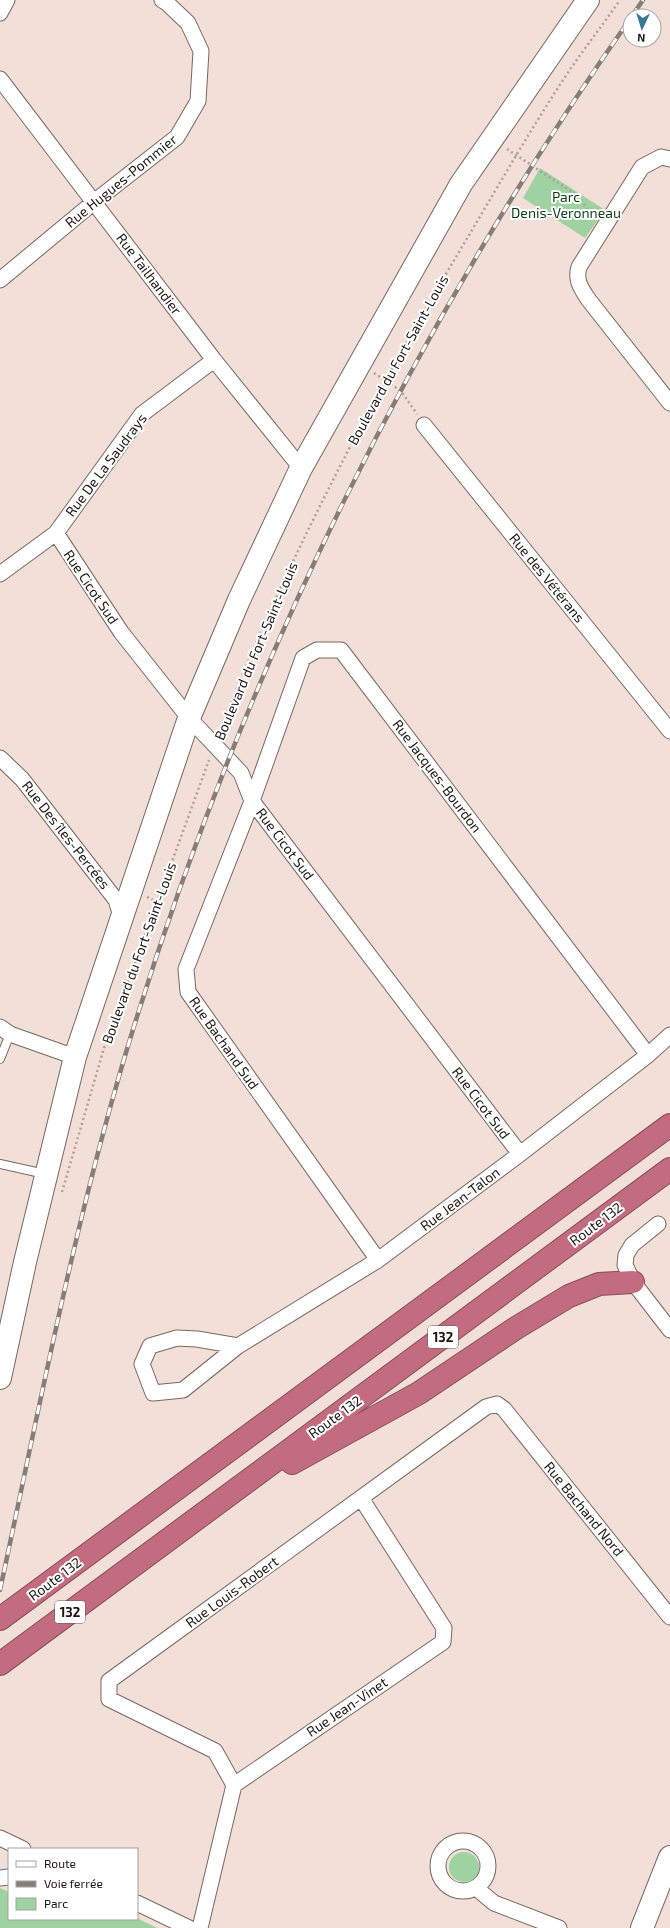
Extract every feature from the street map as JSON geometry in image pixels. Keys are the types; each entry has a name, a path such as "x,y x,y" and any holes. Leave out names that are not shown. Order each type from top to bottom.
{"highway":[{"name":"Route 132","path":"0,1619 670,1125"},
{"name":"Route 132","path":"0,1664 670,1169"},
{"path":"216,1505 419,1392 516,1328 569,1296 599,1284 634,1282"}],"street":[{"path":"0,13 7,0"},
{"name":"Rue Hugues-Pommier","path":"0,280 94,202 177,137 198,101 201,51 188,24 162,0"},
{"name":"Boulevard du Fort-Saint-Louis","path":"0,1378 3,1347 75,1057 189,718 239,600 301,468 462,184 588,0"},
{"name":"Rue Tailhandier","path":"0,79 214,360 301,468"},
{"path":"670,160 661,157 642,167 579,267 577,275 578,284 588,299 670,402"},
{"name":"Rue De La Saudrays","path":"0,574 56,533 142,414 214,360"},
{"name":"Rue des Vétérans","path":"424,424 670,731"},
{"name":"Rue Cicot Sud","path":"56,533 121,632 189,718 241,774 252,801 520,1154"},
{"name":"Rue Jacques-Bourdon","path":"252,801 303,658 317,650 341,650 648,1055"},
{"name":"Rue Des îles-Percées","path":"0,758 22,779 116,900 122,919"},
{"name":"Rue Bachand Sud","path":"252,801 186,969 188,992 378,1260"},
{"path":"5,1031 75,1057"},
{"name":"Rue Jean-Talon","path":"238,1346 197,1339 177,1338 150,1346 142,1364 153,1393 183,1390 238,1346 378,1260 520,1154 648,1055 670,1035"},
{"path":"658,1224 632,1244 626,1255 626,1269 670,1330"},
{"name":"Rue Louis-Robert","path":"234,1785 215,1751 109,1699 109,1681 486,1407 497,1404"},
{"name":"Rue Bachand Nord","path":"497,1404 504,1409 670,1617"},
{"name":"Rue Jean-Vinet","path":"234,1785 444,1642 444,1628 361,1498"},
{"path":"200,1928 234,1785"},
{"path":"0,1838 21,1848"},
{"path":"642,1928 670,1857"},
{"path":"476,1888 494,1903 559,1928"},
{"path":"138,1903 189,1928"}],"lane":[{"path":"0,1059 5,1031"},
{"path":"0,1164 46,1174"}],"path":[{"name":"Boulevard du Fort-Saint-Louis","path":"60,1198 104,1048 215,745 233,698 332,479 384,380 516,155 572,68 620,0"},
{"path":"492,139 578,196 590,214 605,225"},
{"path":"360,364 401,391 424,424"}],"green space":[{"name":"Parc Denis-Veronneau","path":"540,168 605,210 585,238 523,198"},
{"path":"464,1852 475,1856 479,1867 475,1878 464,1882 453,1878 449,1867 453,1856"},
{"path":"0,1888 8,1892 8,1920 138,1920 138,1918 157,1928 0,1928"}],"railway":[{"path":"638,8 643,0"},
{"path":"0,1590 61,1305 95,1163 114,1093 135,1023 179,890 229,759 284,629 344,502 408,377 478,255 552,135 622,31"}]}
